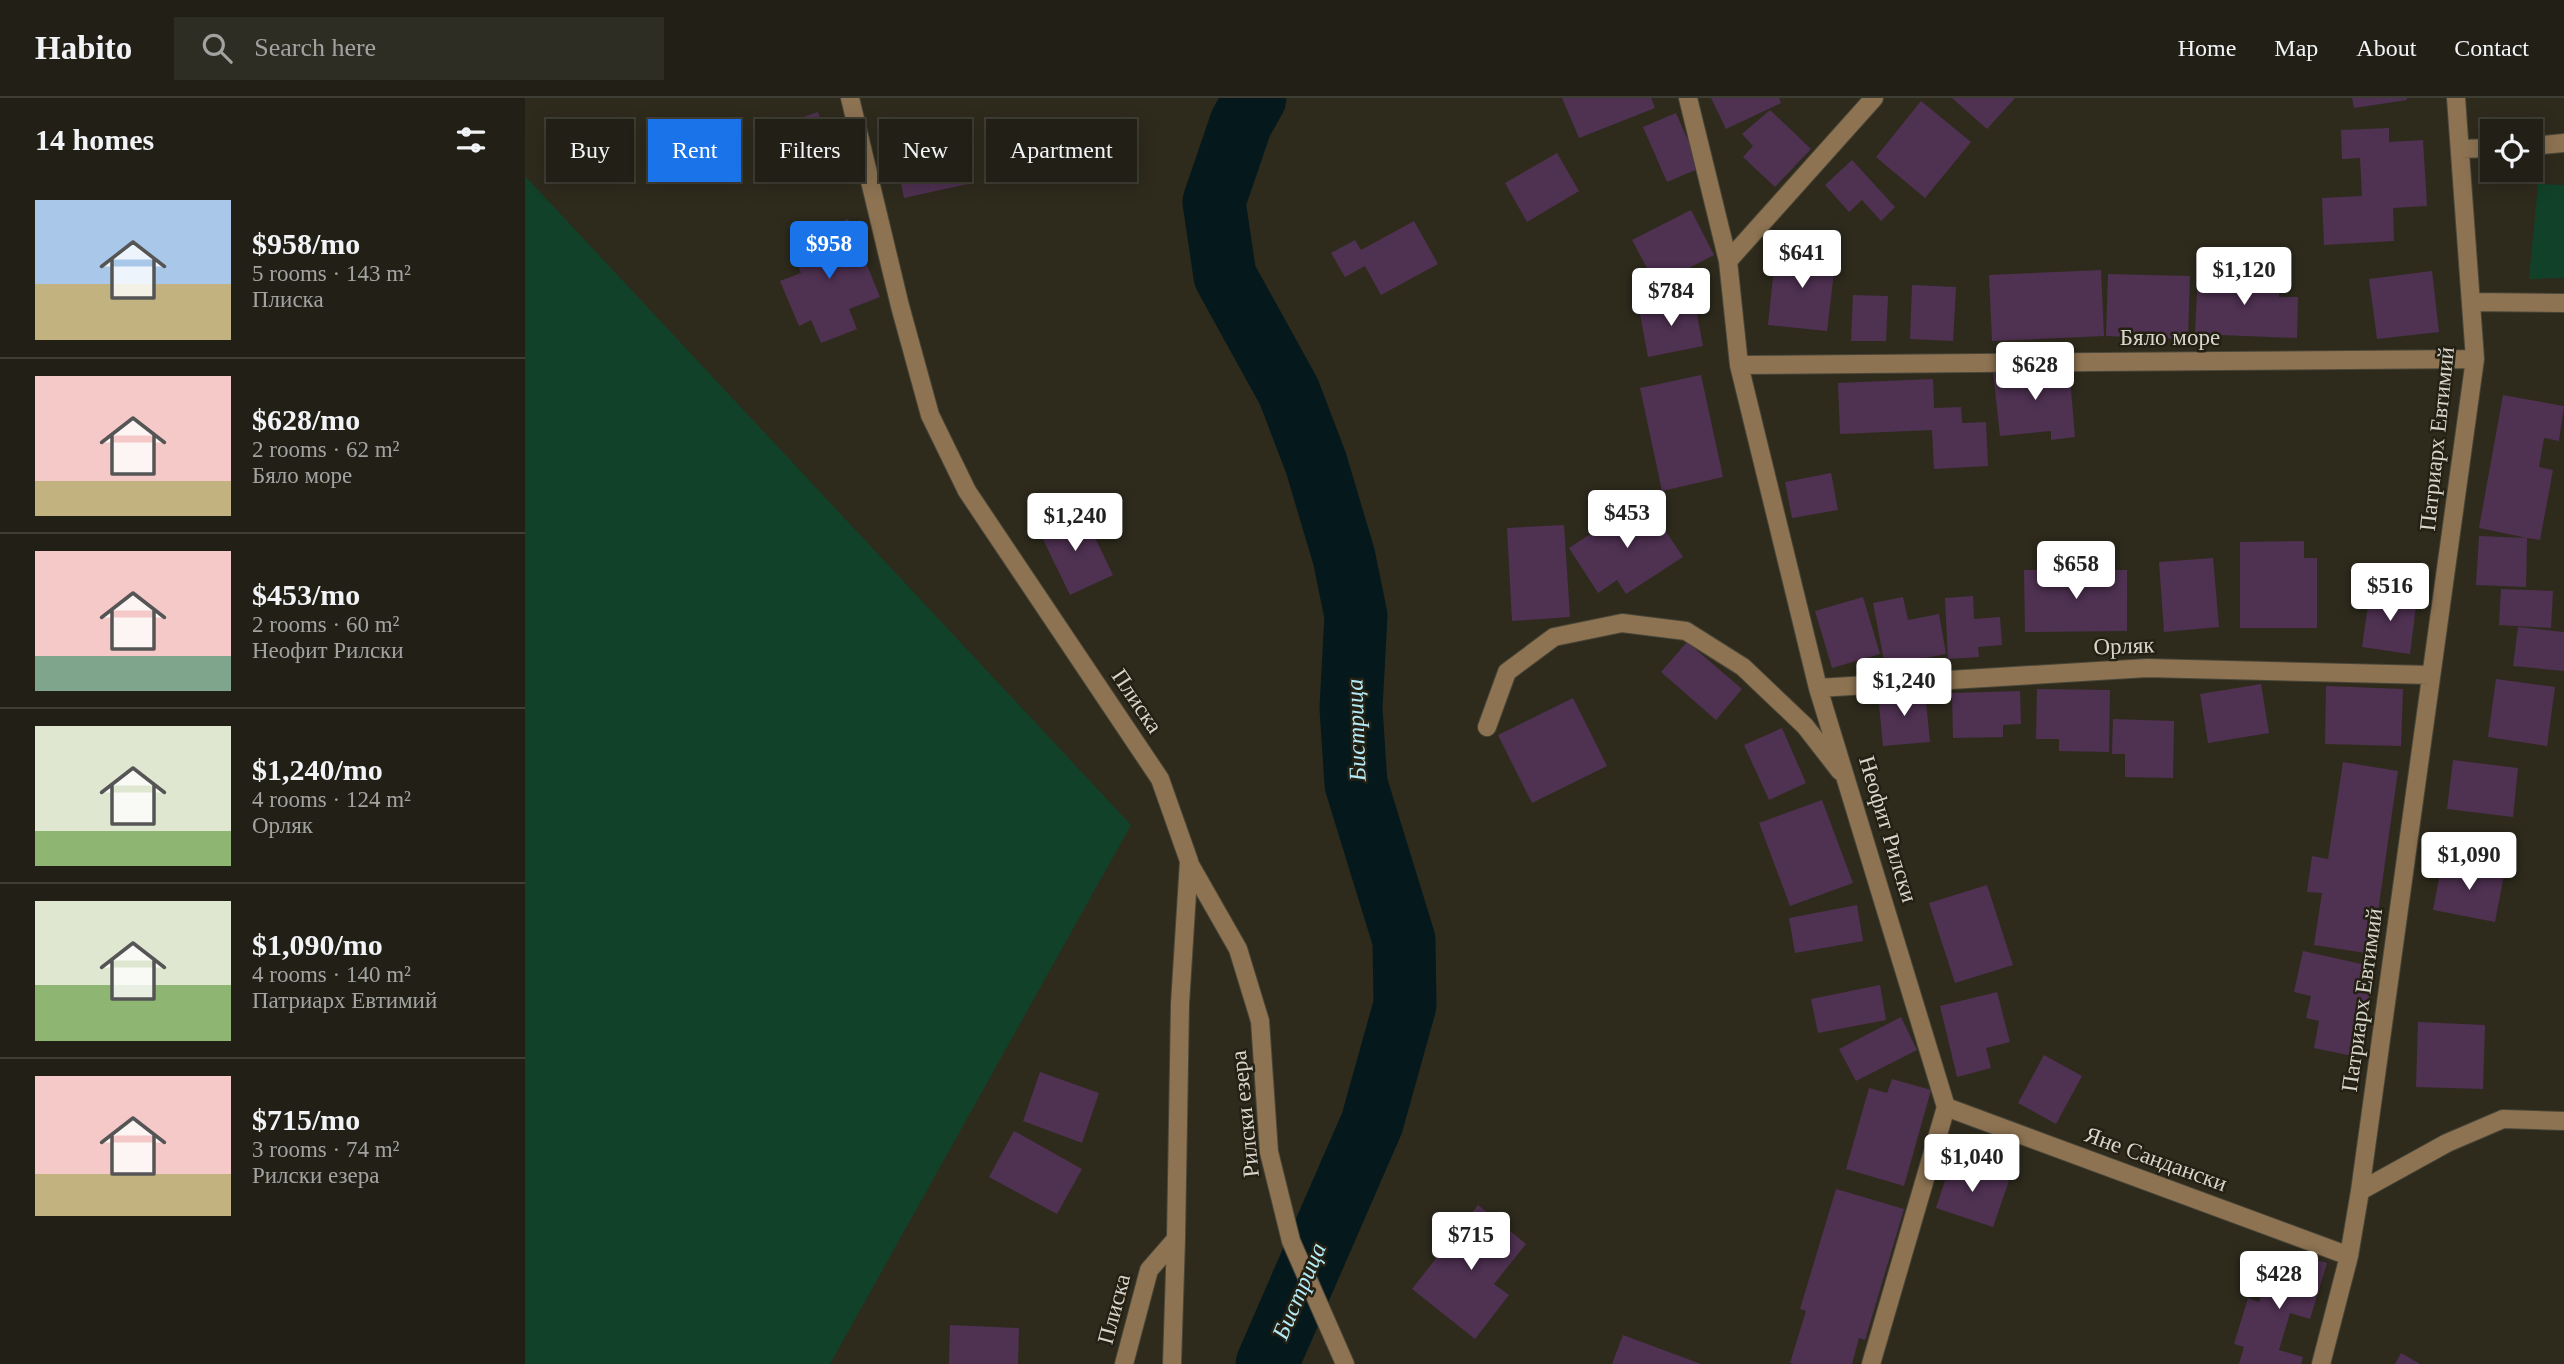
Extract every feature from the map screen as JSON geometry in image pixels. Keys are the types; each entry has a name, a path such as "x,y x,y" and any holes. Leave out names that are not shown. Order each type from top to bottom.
{"street":[{"name":"Плиска","path":"850,98 900,306 930,415 967,491 1160,779 1189,861 1180,1004 1176,1239 1149,1270 1124,1364"},
{"name":"Неофит Рилски","path":"1688,98 1728,261 1739,365 1818,688 1946,1107"},
{"path":"1728,261 1874,98"},
{"name":"Патриарх Евтимий","path":"2321,1364 2349,1256 2360,1191 2475,359 2456,98"},
{"path":"2543,145 2564,143"},
{"path":"2461,149 2480,148"},
{"path":"2470,302 2564,303"},
{"name":"Бяло море","path":"1739,365 2475,359"},
{"path":"1487,727 1507,672 1554,636 1622,623 1686,631 1743,667 1805,726 1848,783"},
{"name":"Орляк","path":"1818,688 2147,668 2431,675"},
{"name":"Рилски езера","path":"1189,861 1238,949 1261,1021 1269,1152 1291,1241 1345,1364"},
{"path":"1871,1364 1946,1107"},
{"name":"Яне Сандански","path":"1946,1107 2349,1256"},
{"path":"2360,1191 2447,1143 2503,1119 2564,1121"},
{"path":"1172,1364 1176,1239"}],"green space":[{"path":"525,176 1131,825 830,1364 525,1364"},
{"path":"2538,184 2564,185 2564,278 2529,279"}],"building":[{"path":"1562,98 1651,98 1655,108 1579,138"},
{"path":"1711,98 1779,98 1781,103 1726,129"},
{"path":"1952,98 2015,98 1987,129"},
{"path":"2352,98 2407,98 2407,100 2354,108"},
{"path":"1921,101 1971,142 1925,198 1876,157"},
{"path":"1770,110 1811,149 1775,187 1743,157 1753,146 1742,134"},
{"path":"818,112 820,119 797,119"},
{"path":"1676,113 1700,168 1667,182 1643,127"},
{"path":"2389,128 2389,142 2423,140 2427,206 2393,208 2394,241 2324,245 2322,198 2362,196 2360,158 2342,159 2341,130"},
{"path":"1557,153 1579,191 1527,222 1505,183"},
{"path":"1852,160 1895,207 1881,221 1862,200 1849,212 1825,185"},
{"path":"901,182 972,182 972,183 904,198"},
{"path":"1691,210 1714,255 1656,285 1632,240"},
{"path":"848,219 880,297 849,309 857,329 821,343 811,320 799,326 780,281 801,273 790,243"},
{"path":"1414,221 1438,264 1381,295 1365,266 1345,277 1331,253 1355,240 1361,250"},
{"path":"1776,248 1836,255 1827,331 1768,325"},
{"path":"2101,270 2104,336 1992,341 1989,275"},
{"path":"2432,271 2439,332 2377,339 2369,279"},
{"path":"2198,273 2279,276 2279,297 2298,297 2297,338 2195,334"},
{"path":"2108,274 2190,276 2188,339 2106,336"},
{"path":"1912,285 1956,287 1953,341 1910,339"},
{"path":"1853,295 1888,296 1886,341 1851,341"},
{"path":"1694,299 1703,346 1648,357 1639,309"},
{"path":"2069,366 2075,437 2051,440 2051,431 2000,436 1993,372"},
{"path":"1701,375 1723,477 1662,491 1640,388"},
{"path":"1933,379 1934,408 1961,407 1962,423 1986,422 1988,466 1934,469 1932,430 1840,434 1838,383"},
{"path":"2503,395 2564,406 2559,441 2544,438 2539,467 2553,470 2540,540 2479,528"},
{"path":"1831,473 1838,510 1792,518 1785,482"},
{"path":"1644,499 1683,557 1626,594 1617,580 1598,593 1569,548"},
{"path":"1063,515 1068,525 1085,517 1113,575 1070,595 1037,527"},
{"path":"1564,525 1570,617 1512,621 1507,528"},
{"path":"2479,536 2527,538 2526,587 2476,585"},
{"path":"2304,541 2304,558 2317,558 2317,628 2240,628 2240,542"},
{"path":"2213,558 2219,627 2164,632 2159,562"},
{"path":"2024,570 2127,570 2127,631 2025,632"},
{"path":"2501,589 2553,591 2551,628 2499,625"},
{"path":"2370,591 2417,598 2410,654 2362,647"},
{"path":"1973,596 1974,619 2000,617 2002,645 1978,647 1979,657 1948,659 1945,598"},
{"path":"1863,597 1880,654 1832,668 1815,611"},
{"path":"1903,597 1908,620 1939,614 1946,654 1885,666 1873,603"},
{"path":"2518,627 2564,632 2564,671 2513,666"},
{"path":"1687,642 1742,689 1716,720 1661,672"},
{"path":"2496,679 2555,687 2547,746 2488,737"},
{"path":"2261,684 2269,733 2208,743 2200,694"},
{"path":"2326,686 2403,689 2401,746 2325,744"},
{"path":"2037,689 2110,690 2109,752 2059,751 2059,739 2036,739"},
{"path":"1925,691 1930,742 1883,746 1878,695"},
{"path":"2020,691 2021,724 2003,725 2003,737 1953,738 1952,693"},
{"path":"1573,698 1607,766 1532,803 1498,735"},
{"path":"2113,719 2174,721 2173,778 2125,777 2125,754 2112,754"},
{"path":"1782,728 1806,783 1769,800 1744,745"},
{"path":"2453,760 2518,768 2513,817 2447,809"},
{"path":"2343,762 2398,771 2372,954 2314,945 2322,893 2307,892 2312,856 2328,859"},
{"path":"1822,800 1853,883 1790,906 1759,823"},
{"path":"2442,863 2504,875 2495,922 2433,910"},
{"path":"1987,885 2013,965 1955,983 1929,903"},
{"path":"1857,905 1863,941 1795,953 1789,918"},
{"path":"2303,951 2375,967 2357,1057 2314,1048 2319,1021 2306,1018 2311,996 2294,992"},
{"path":"1880,985 1886,1020 1818,1033 1811,999"},
{"path":"1997,992 2010,1042 1986,1048 1991,1068 1957,1077 1940,1006"},
{"path":"1901,1017 1917,1050 1856,1081 1839,1049"},
{"path":"2418,1022 2485,1025 2483,1089 2416,1087"},
{"path":"2044,1055 2082,1076 2056,1124 2018,1103"},
{"path":"1040,1072 1099,1093 1082,1143 1023,1121"},
{"path":"1892,1079 1931,1090 1904,1186 1846,1169 1869,1088 1887,1093"},
{"path":"1014,1131 1082,1169 1057,1214 989,1177"},
{"path":"1951,1162 2009,1181 1993,1227 1936,1208"},
{"path":"1836,1189 1904,1209 1865,1340 1859,1338 1852,1364 1790,1363 1806,1311 1800,1309"},
{"path":"1478,1205 1526,1244 1494,1284 1509,1295 1475,1339 1412,1289"},
{"path":"2296,1254 2327,1263 2310,1319 2290,1313 2279,1350 2303,1357 2301,1364 2239,1364 2244,1347 2234,1344 2248,1298 2259,1302 2270,1264 2290,1270"},
{"path":"950,1325 1019,1328 1018,1364 949,1364"},
{"path":"1623,1335 1701,1364 1612,1364"},
{"path":"2401,1353 2420,1364 2395,1364"}],"waterway":[{"name":"Бистрица","path":"1255,98 1241,123 1214,202 1225,276 1289,392 1316,463 1344,557 1356,616 1351,708 1356,784 1404,940 1405,1005 1372,1123 1267,1364"}]}
